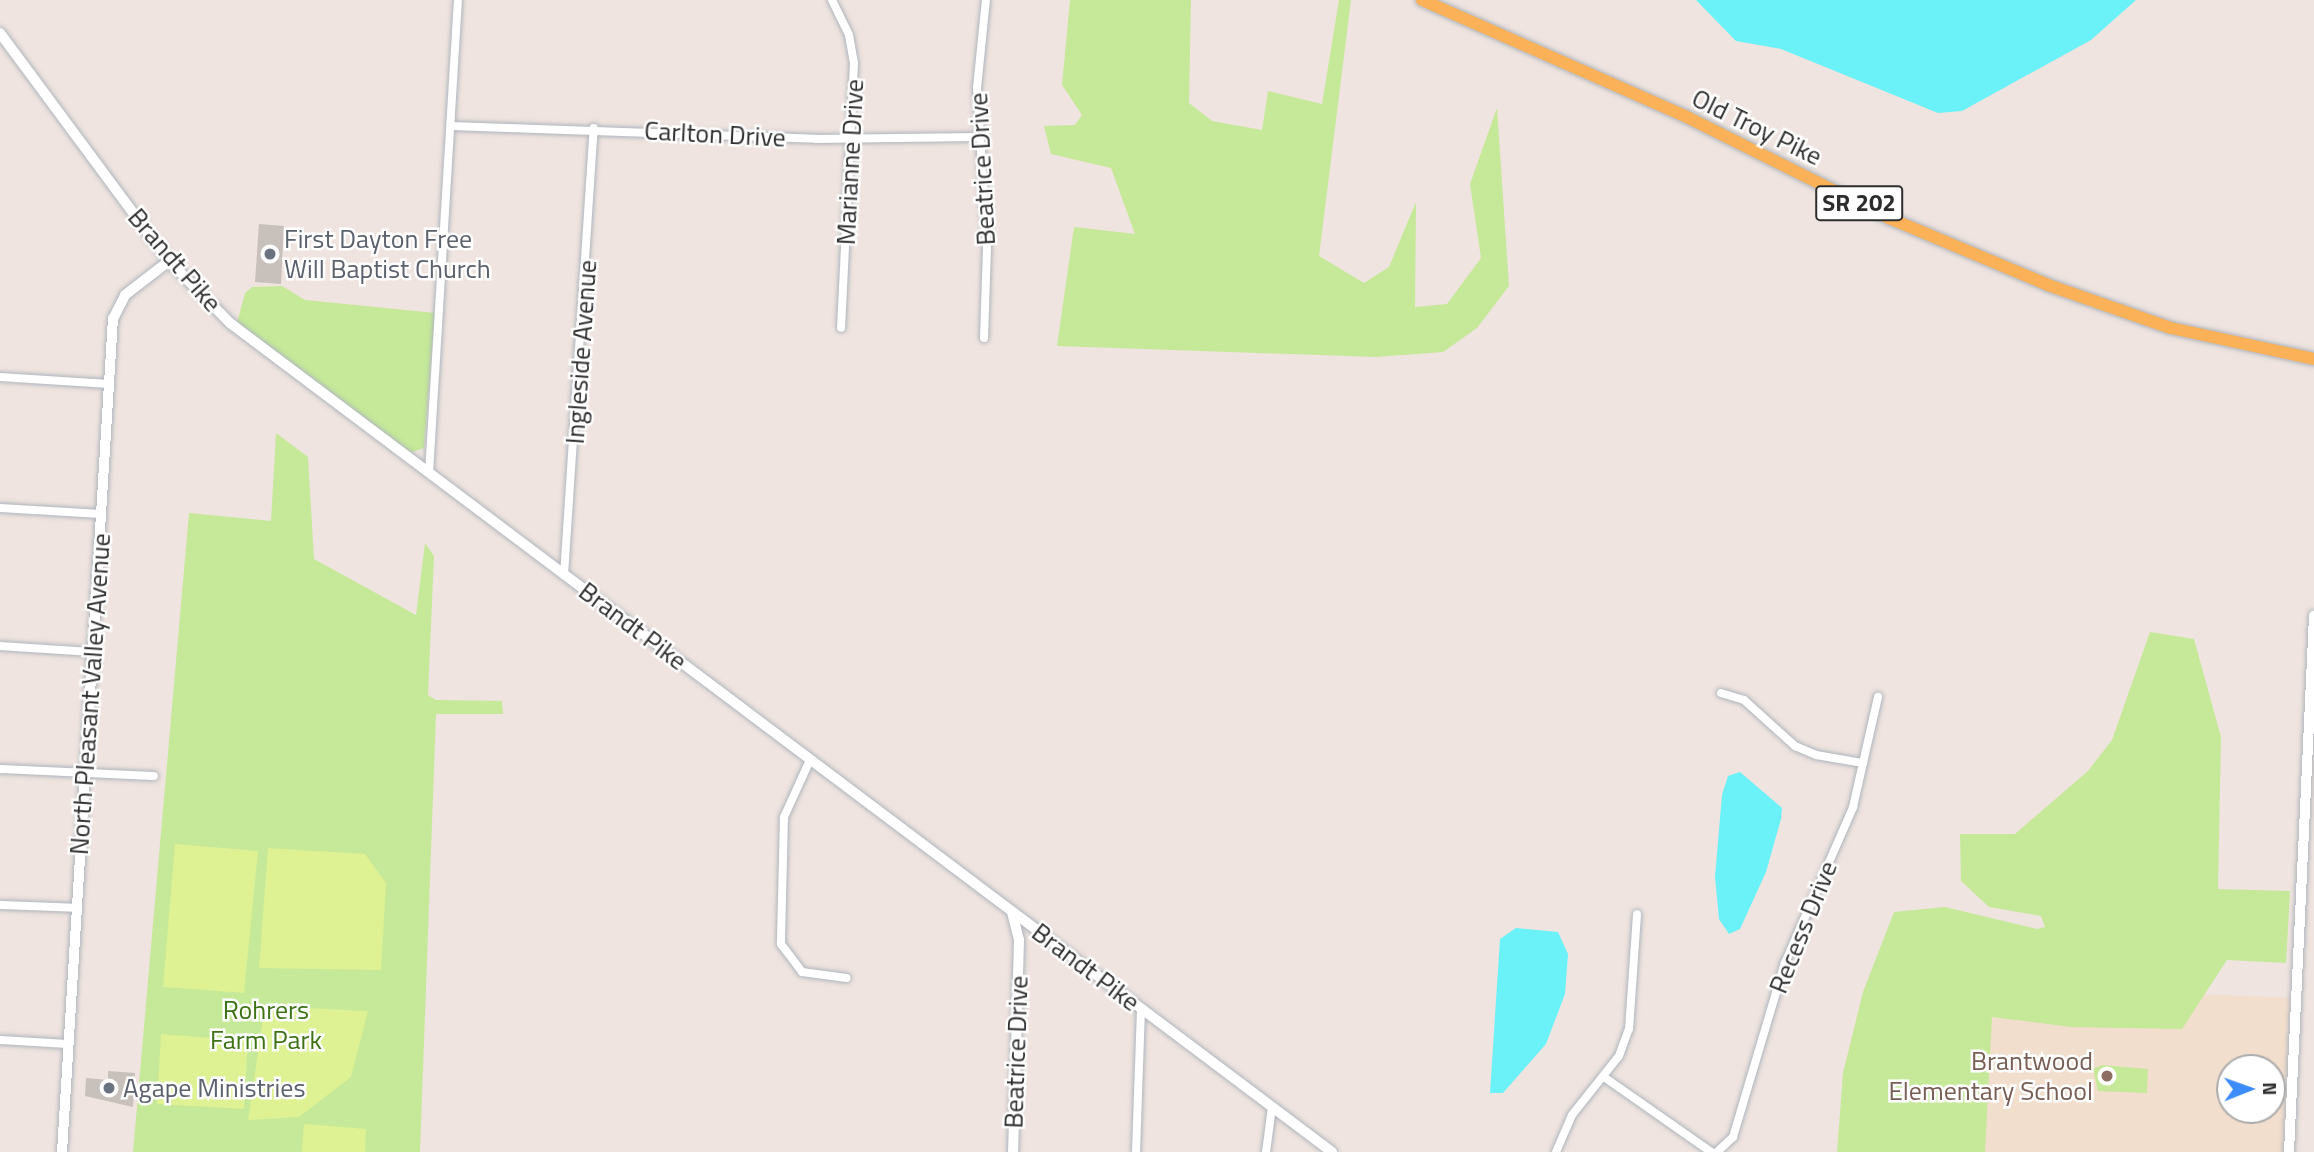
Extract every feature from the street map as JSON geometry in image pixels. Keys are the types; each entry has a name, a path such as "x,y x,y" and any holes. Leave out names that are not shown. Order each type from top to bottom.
{"main road":[{"name":"Old Troy Pike","path":"1422,0 1683,115 1889,218 2048,285 2163,326 2314,359"},
{"name":"Brandt Pike","path":"0,33 169,261 230,323 1332,1152"},
{"name":"North Pleasant Valley Avenue","path":"62,1152 109,384 119,302 169,261"},
{"path":"2289,1152 2314,616"},
{"name":"Beatrice Drive","path":"1012,912 1019,940 1013,1152"}],"street":[{"path":"429,473 458,0"},
{"name":"Marianne Drive","path":"832,0 852,49 853,139 841,328"},
{"name":"Beatrice Drive","path":"984,338 987,271 979,137 979,55 986,0"},
{"name":"Carlton Drive","path":"451,126 594,128 853,139 979,137"},
{"name":"Ingleside Avenue","path":"564,575 594,128"},
{"path":"0,377 109,384"},
{"path":"0,508 101,514"},
{"path":"0,646 92,652"},
{"path":"1721,693 1744,700 1796,746 1816,755 1863,763"},
{"name":"Recess Drive","path":"1717,1152 1733,1137 1785,962 1853,807 1878,697"},
{"path":"810,760 784,817 781,944 802,972 847,978"},
{"path":"0,769 154,776"},
{"path":"0,905 77,908"},
{"path":"1556,1152 1572,1115 1604,1077 1629,1029 1637,914"},
{"path":"1136,1152 1141,1008"},
{"path":"0,1040 68,1044"},
{"path":"1604,1077 1710,1152"},
{"path":"1266,1152 1272,1107"}],"shaded area":[{"name":"Brantwood Elementary School","path":"1987,985 2295,998 2289,1152 1982,1152"}],"green space":[{"path":"1070,0 1191,0 1189,103 1212,121 1262,130 1268,91 1322,104 1339,0 1351,0 1319,256 1364,283 1389,267 1416,202 1415,307 1447,304 1481,258 1470,184 1497,108 1509,286 1477,328 1443,352 1376,357 1057,346 1074,227 1135,234 1111,168 1051,154 1044,126 1075,125 1082,115 1062,85"},
{"path":"282,286 305,300 435,313 424,448 410,453 237,323 245,293 252,287"},
{"name":"Rohrers Farm Park","path":"276,433 308,457 314,559 416,615 425,543 434,556 428,695 436,700 502,701 503,714 436,714 420,1152 133,1152 189,513 271,521"},
{"path":"2150,632 2194,639 2221,737 2218,889 2290,891 2286,963 2227,960 2182,1029 2071,1027 1992,1017 1985,1152 1837,1152 1843,1073 1863,992 1894,912 1945,907 2037,929 2045,927 2041,916 1989,907 1961,881 1960,834 2015,834 2088,771 2112,740"},
{"path":"175,844 258,851 244,993 163,987"},
{"path":"268,848 365,854 386,883 381,970 259,968"},
{"name":"Rohrers Farm Park","path":"265,1006 368,1011 351,1077 299,1117 248,1120"},
{"path":"161,1034 248,1041 244,1109 157,1104"},
{"path":"2102,1065 2148,1069 2147,1093 2098,1091 2093,1069"},
{"path":"304,1124 366,1129 365,1152 302,1152"}],"water":[{"path":"1696,0 2136,0 2091,40 1962,111 1938,113 1781,49 1736,41"},
{"path":"1740,772 1782,808 1766,872 1740,929 1729,934 1719,919 1715,877 1722,795 1728,776"},
{"path":"1516,928 1558,932 1568,954 1565,994 1546,1044 1503,1093 1490,1093 1500,939"}],"building":[{"name":"First Dayton Free Will Baptist Church","path":"259,224 284,226 281,284 255,282"},
{"name":"Agape Ministries","path":"108,1071 135,1073 133,1107 85,1096 86,1078 108,1080"}],"place":[{"name":"First Dayton Free Will Baptist Church","path":"270,254"},
{"name":"Brantwood Elementary School","path":"2107,1076"},
{"name":"Agape Ministries","path":"109,1088"}]}
